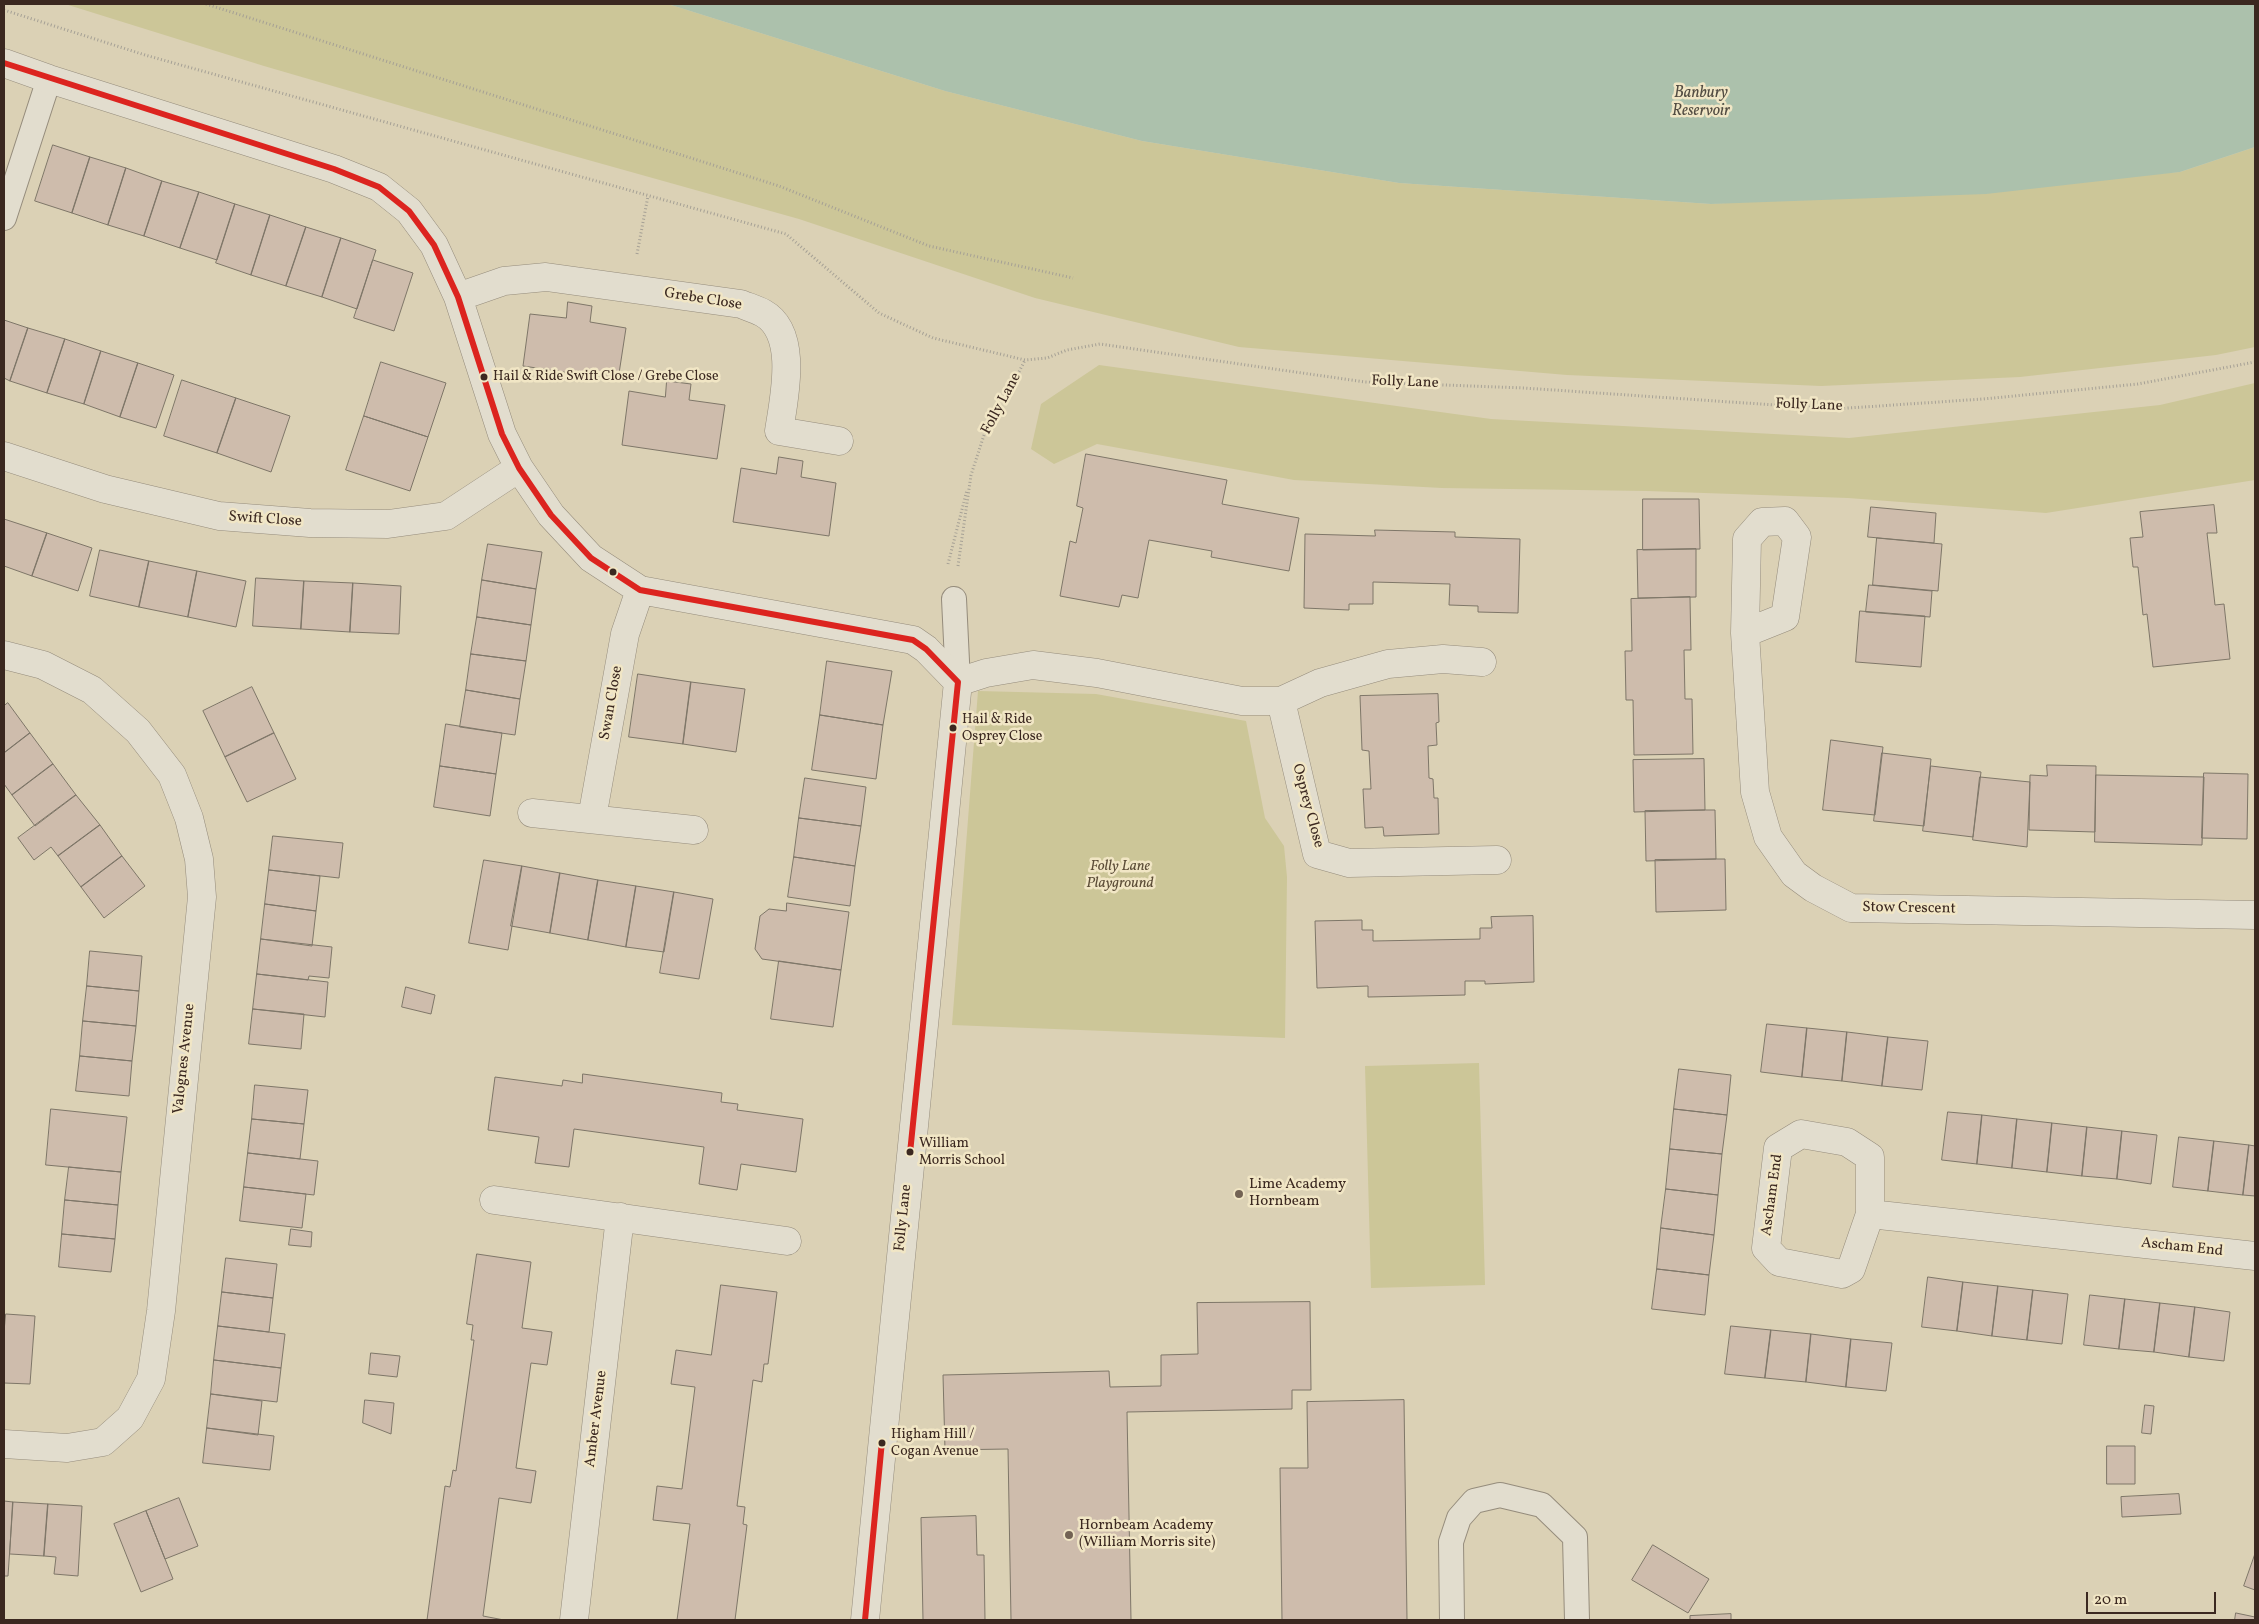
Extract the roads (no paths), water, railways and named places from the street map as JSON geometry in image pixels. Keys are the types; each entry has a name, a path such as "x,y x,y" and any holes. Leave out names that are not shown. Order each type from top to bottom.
{"street":[{"path":"4,63 334,169 378,187 409,211 434,245 458,297 498,425 519,468 551,515 591,558 640,590 913,640 926,650 958,682 986,673 1033,665 1097,673 1242,700 1281,701 1320,683 1388,664 1443,659 1482,662"},
{"name":"Grebe Close","path":"458,297 504,281 546,277 741,304 764,313 780,329 785,350 786,391 779,432 840,441"},
{"name":"Swift Close","path":"4,456 105,489 219,516 310,523 388,524 446,516 519,468"},
{"name":"Swan Close","path":"592,818 625,634 640,590"},
{"name":"Stow Crescent","path":"1745,632 1755,792 1768,837 1794,874 1813,888 1851,908 2255,915"},
{"name":"Valognes Avenue","path":"4,655 43,665 92,690 138,731 172,775 179,792 189,818 199,859 202,897 161,1311 150,1379 130,1418 103,1442 67,1448 4,1444"},
{"name":"Folly Lane","path":"865,1620 958,682"},
{"name":"Osprey Close","path":"1281,701 1317,854 1349,863 1498,860"},
{"path":"532,813 694,830"},
{"name":"Ascham End","path":"1801,1134 1847,1142 1870,1157 1870,1214 1851,1269 1842,1274 1779,1262 1766,1248 1778,1148 1801,1134"},
{"path":"494,1200 787,1241"},
{"name":"Ascham End","path":"1870,1214 2255,1256"},
{"name":"Amber Avenue","path":"574,1620 620,1217"}],"lane":[{"path":"4,218 49,79"},
{"name":"Folly Lane","path":"954,599 958,682"},
{"path":"1452,1620 1451,1542 1459,1518 1474,1501 1500,1495 1542,1505 1575,1537 1577,1620"}],"water":[{"name":"Banbury Reservoir","path":"668,4 2255,4 2255,147 2180,172 1986,194 1711,204 1399,183 1142,141 945,91"}],"place":[{"name":"Hail & Ride Swift Close / Grebe Close","path":"484,377"},
{"name":"Hail & Ride Osprey Close","path":"953,728"},
{"name":"William Morris School","path":"910,1152"},
{"name":"Lime Academy Hornbeam","path":"1239,1194"},
{"name":"Higham Hill / Cogan Avenue","path":"882,1443"},
{"name":"Hornbeam Academy (William Morris site)","path":"1069,1535"}],"park label":[{"name":"Folly Lane Playground","path":"1120,876"}]}
